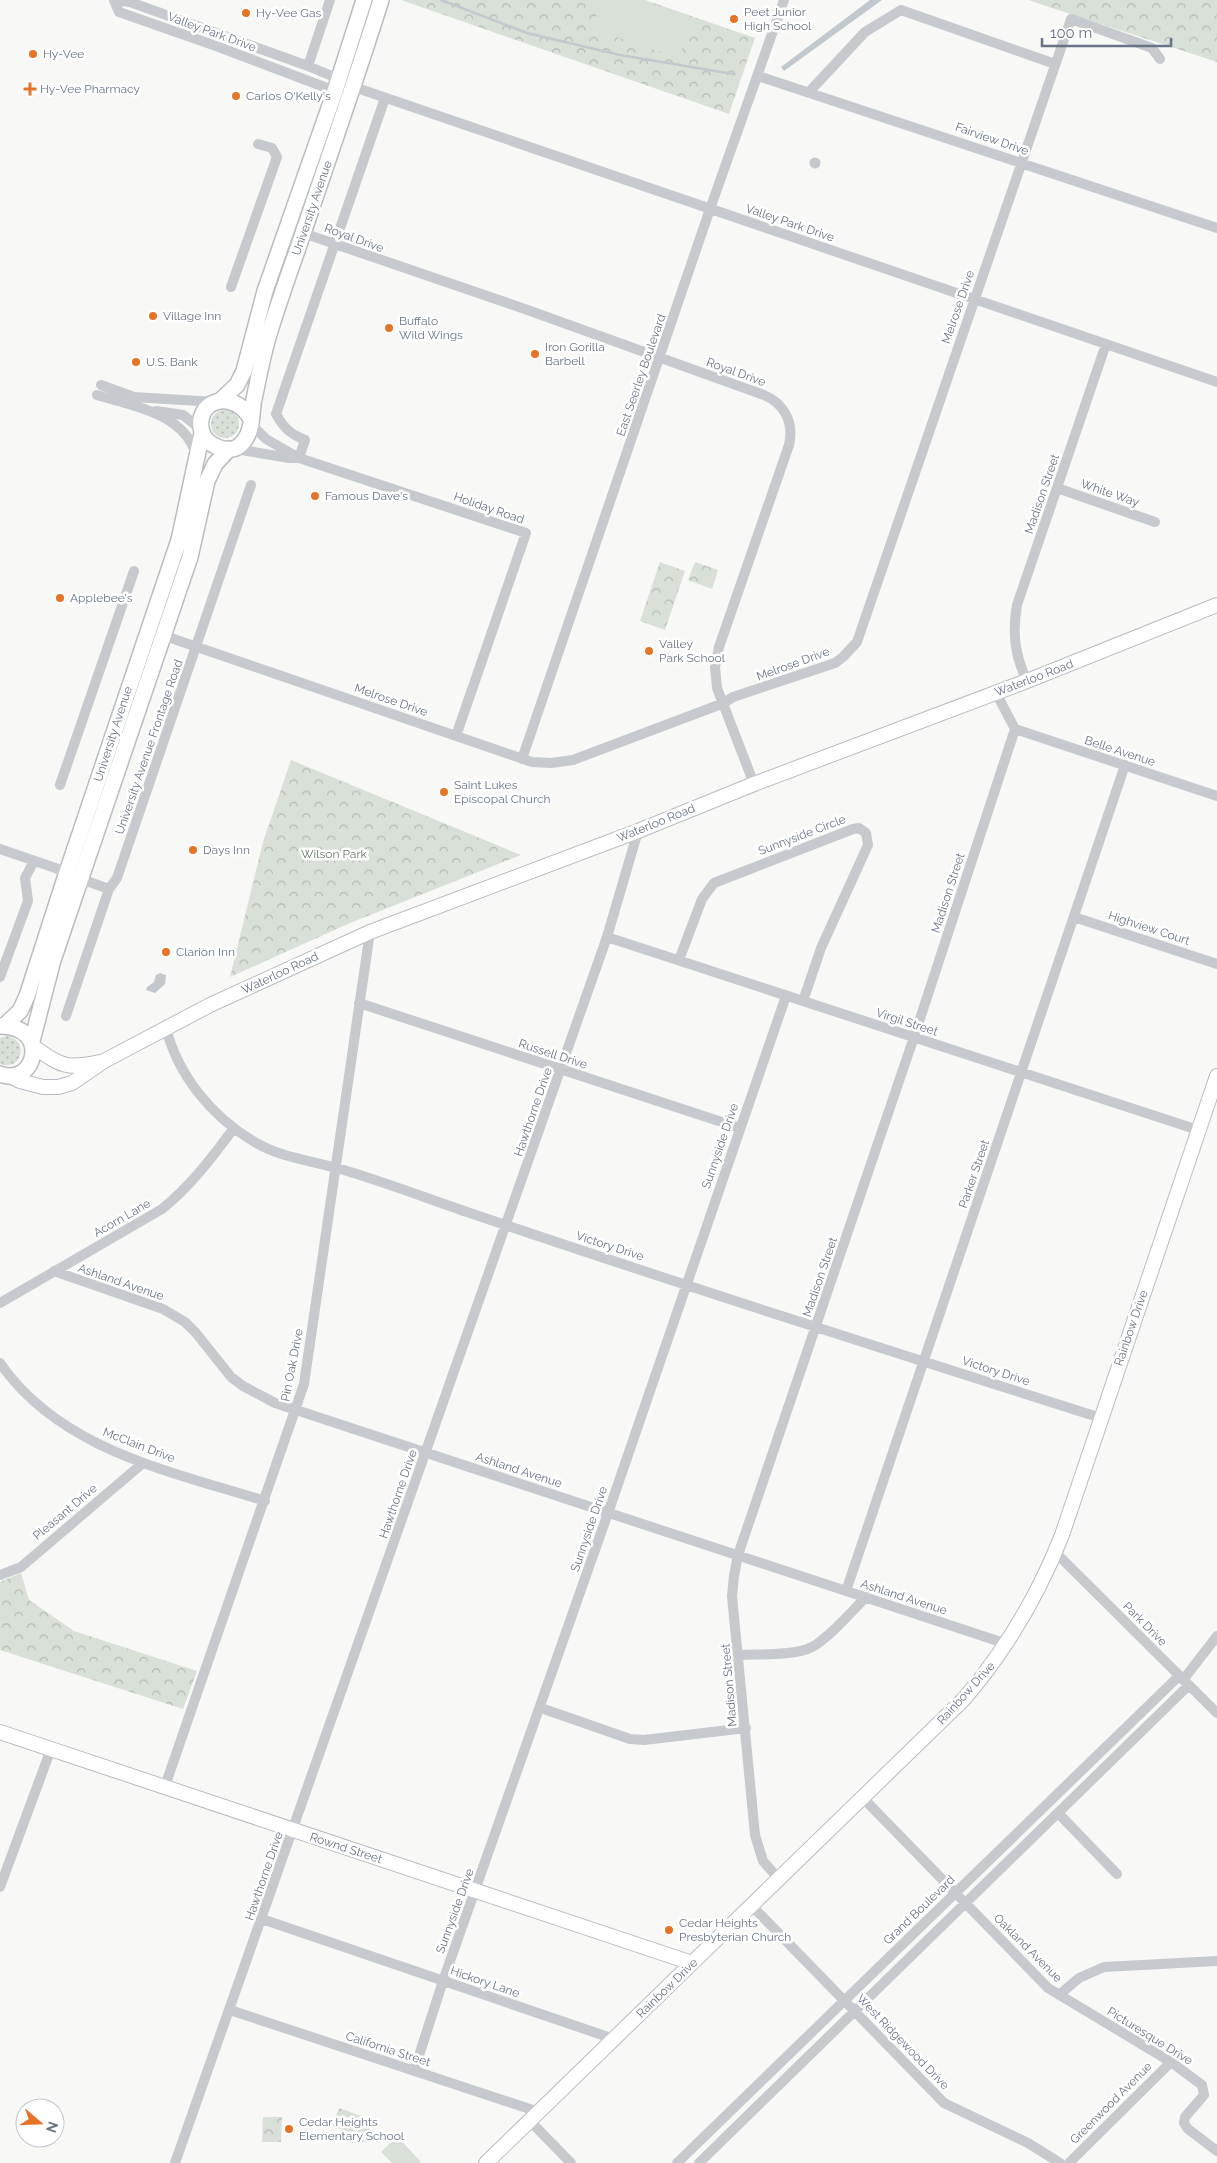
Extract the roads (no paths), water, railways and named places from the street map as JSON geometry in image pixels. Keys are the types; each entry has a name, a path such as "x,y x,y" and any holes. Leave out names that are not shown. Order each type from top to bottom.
{"main road":[{"name":"University Avenue","path":"218,400 237,385 244,371 265,291 337,86 364,0"},
{"name":"University Avenue","path":"251,421 269,335 382,0"},
{"path":"327,163 326,140 340,99 337,86"},
{"path":"303,233 298,222 309,186 312,158"},
{"path":"218,400 232,401 241,405 251,421 245,441 233,449 213,445 202,432 204,413 218,400"},
{"name":"University Avenue","path":"2,1026 20,1011 27,996 178,540 202,432"},
{"name":"University Avenue","path":"4,1076 19,1074 30,1062 59,942 165,636 190,557 211,470 233,449"},
{"path":"165,636 160,622 169,591 171,561"},
{"name":"Waterloo Road","path":"4,1076 43,1087 72,1083 104,1062 210,1005 370,932 638,831 754,784 996,693 1217,606"},
{"path":"59,942 59,915 70,884 67,872"},
{"path":"2,1026 20,1031 33,1044"},
{"name":"Waterloo Road","path":"33,1044 65,1066 77,1067 104,1062"},
{"name":"Rainbow Drive","path":"486,2163 964,1699 1007,1644 1041,1585 1055,1552 1217,1076"},
{"name":"Rownd Street","path":"0,1732 692,1963"}],"street":[{"name":"Valley Park Drive","path":"114,0 130,2 308,66 337,86 120,12 114,0"},
{"path":"308,66 330,0"},
{"name":"East Seerley Boulevard","path":"522,759 710,209 784,0"},
{"path":"810,92 865,32 901,10 1055,64"},
{"name":"Melrose Drive","path":"165,636 522,759 532,762 551,763 573,760 724,703 733,697 826,667 843,657 857,642 1071,19 1152,48 1160,59"},
{"name":"Fairview Drive","path":"758,76 1217,228"},
{"name":"Valley Park Drive","path":"354,87 1217,382"},
{"path":"299,458 305,440 291,434 282,425 276,414 336,245 385,98"},
{"path":"231,287 277,157 272,148 258,144"},
{"name":"Royal Drive","path":"303,233 522,308 772,398 783,408 790,423 789,445 716,657 715,678 717,688 754,784"},
{"name":"Madison Street","path":"1027,681 1016,653 1015,618 1017,605 1106,344"},
{"path":"196,455 193,444 176,425 145,409 99,390 134,397 218,400"},
{"path":"145,409 177,413 202,432"},
{"name":"Holiday Road","path":"251,421 266,439 299,458 526,533 456,736"},
{"name":"Holiday Road","path":"233,449 299,458"},
{"name":"University Avenue Frontage Road","path":"66,1016 109,889 118,878 251,485"},
{"name":"White Way","path":"1057,488 1155,522"},
{"path":"60,785 134,571"},
{"path":"996,693 1015,729"},
{"name":"Madison Street","path":"779,1878 763,1861 757,1842 732,1586 738,1555 914,1037 1015,729"},
{"name":"Belle Avenue","path":"1015,729 1217,796"},
{"name":"Parker Street","path":"846,1591 1125,766"},
{"name":"Sunnyside Circle","path":"679,960 702,899 714,883 859,828 868,836 868,845 821,948 803,1001"},
{"name":"Hawthorne Drive","path":"175,2163 607,937 638,831"},
{"path":"0,849 67,872"},
{"path":"0,977 28,901 25,878 34,861"},
{"path":"81,879 109,889"},
{"name":"Highview Court","path":"1074,917 1217,964"},
{"name":"Pin Oak Drive","path":"165,1786 304,1384 370,932"},
{"name":"Virgil Street","path":"607,937 1198,1130"},
{"name":"Sunnyside Drive","path":"414,2071 443,1981 608,1513 786,996"},
{"name":"Russell Drive","path":"359,1003 740,1128"},
{"name":"Victory Drive","path":"166,1028 169,1040 187,1077 211,1107 250,1140 279,1154 337,1168 686,1284 1100,1418"},
{"name":"Acorn Lane","path":"0,1303 144,1220 175,1199 204,1169 234,1128"},
{"name":"Ashland Avenue","path":"54,1271 172,1314 196,1333 218,1362 243,1386 274,1403 1007,1644"},
{"name":"McClain Drive","path":"0,1363 35,1402 60,1422 98,1445 143,1462 265,1500"},
{"name":"Pleasant Drive","path":"0,1575 21,1567 143,1462"},
{"name":"Park Drive","path":"1055,1552 1217,1713"},
{"path":"739,1655 799,1651 811,1648 821,1641 866,1597"},
{"name":"Grand Boulevard","path":"699,2163 1058,1813 1184,1681 1217,1636"},
{"name":"Grand Boulevard","path":"677,2163 956,1893 1184,1681"},
{"path":"540,1708 630,1739 644,1740 746,1728"},
{"path":"0,1887 50,1749"},
{"name":"Oakland Avenue","path":"863,1798 1048,1988 1059,1995 1079,1978 1104,1967 1217,1961"},
{"path":"1058,1813 1117,1874"},
{"name":"West Ridgewood Drive","path":"752,1906 944,2103 1028,2143 1060,2163"},
{"name":"Hickory Lane","path":"262,1919 614,2039"},
{"name":"Picturesque Drive","path":"1059,1995 1171,2062 1202,2085 1204,2095 1185,2117 1184,2122 1188,2129 1217,2150"},
{"name":"California Street","path":"230,2010 414,2071 534,2116"},
{"name":"Greenwood Avenue","path":"1069,2163 1171,2062"},
{"path":"534,2116 571,2163"}],"waterway":[{"path":"441,0 527,33 620,55 733,74"}],"place":[{"name":"Hy-Vee Gas","path":"246,13"},
{"name":"Peet Junior High School","path":"734,19"},
{"name":"Hy-Vee","path":"33,54"},
{"name":"Hy-Vee Pharmacy","path":"30,89"},
{"name":"Carlos O'Kelly's","path":"236,96"},
{"name":"Village Inn","path":"153,316"},
{"name":"Buffalo Wild Wings","path":"389,328"},
{"name":"Iron Gorilla Barbell","path":"535,354"},
{"name":"U.S. Bank","path":"136,362"},
{"name":"Famous Dave's","path":"315,496"},
{"name":"Applebee's","path":"60,598"},
{"name":"Valley Park School","path":"649,651"},
{"name":"Saint Lukes Episcopal Church","path":"444,792"},
{"name":"Days Inn","path":"193,850"},
{"name":"Clarion Inn","path":"166,952"},
{"name":"Cedar Heights Presbyterian Church","path":"669,1930"},
{"name":"Cedar Heights Elementary School","path":"289,2129"}],"park label":[{"name":"Wilson Park","path":"334,854"}]}
